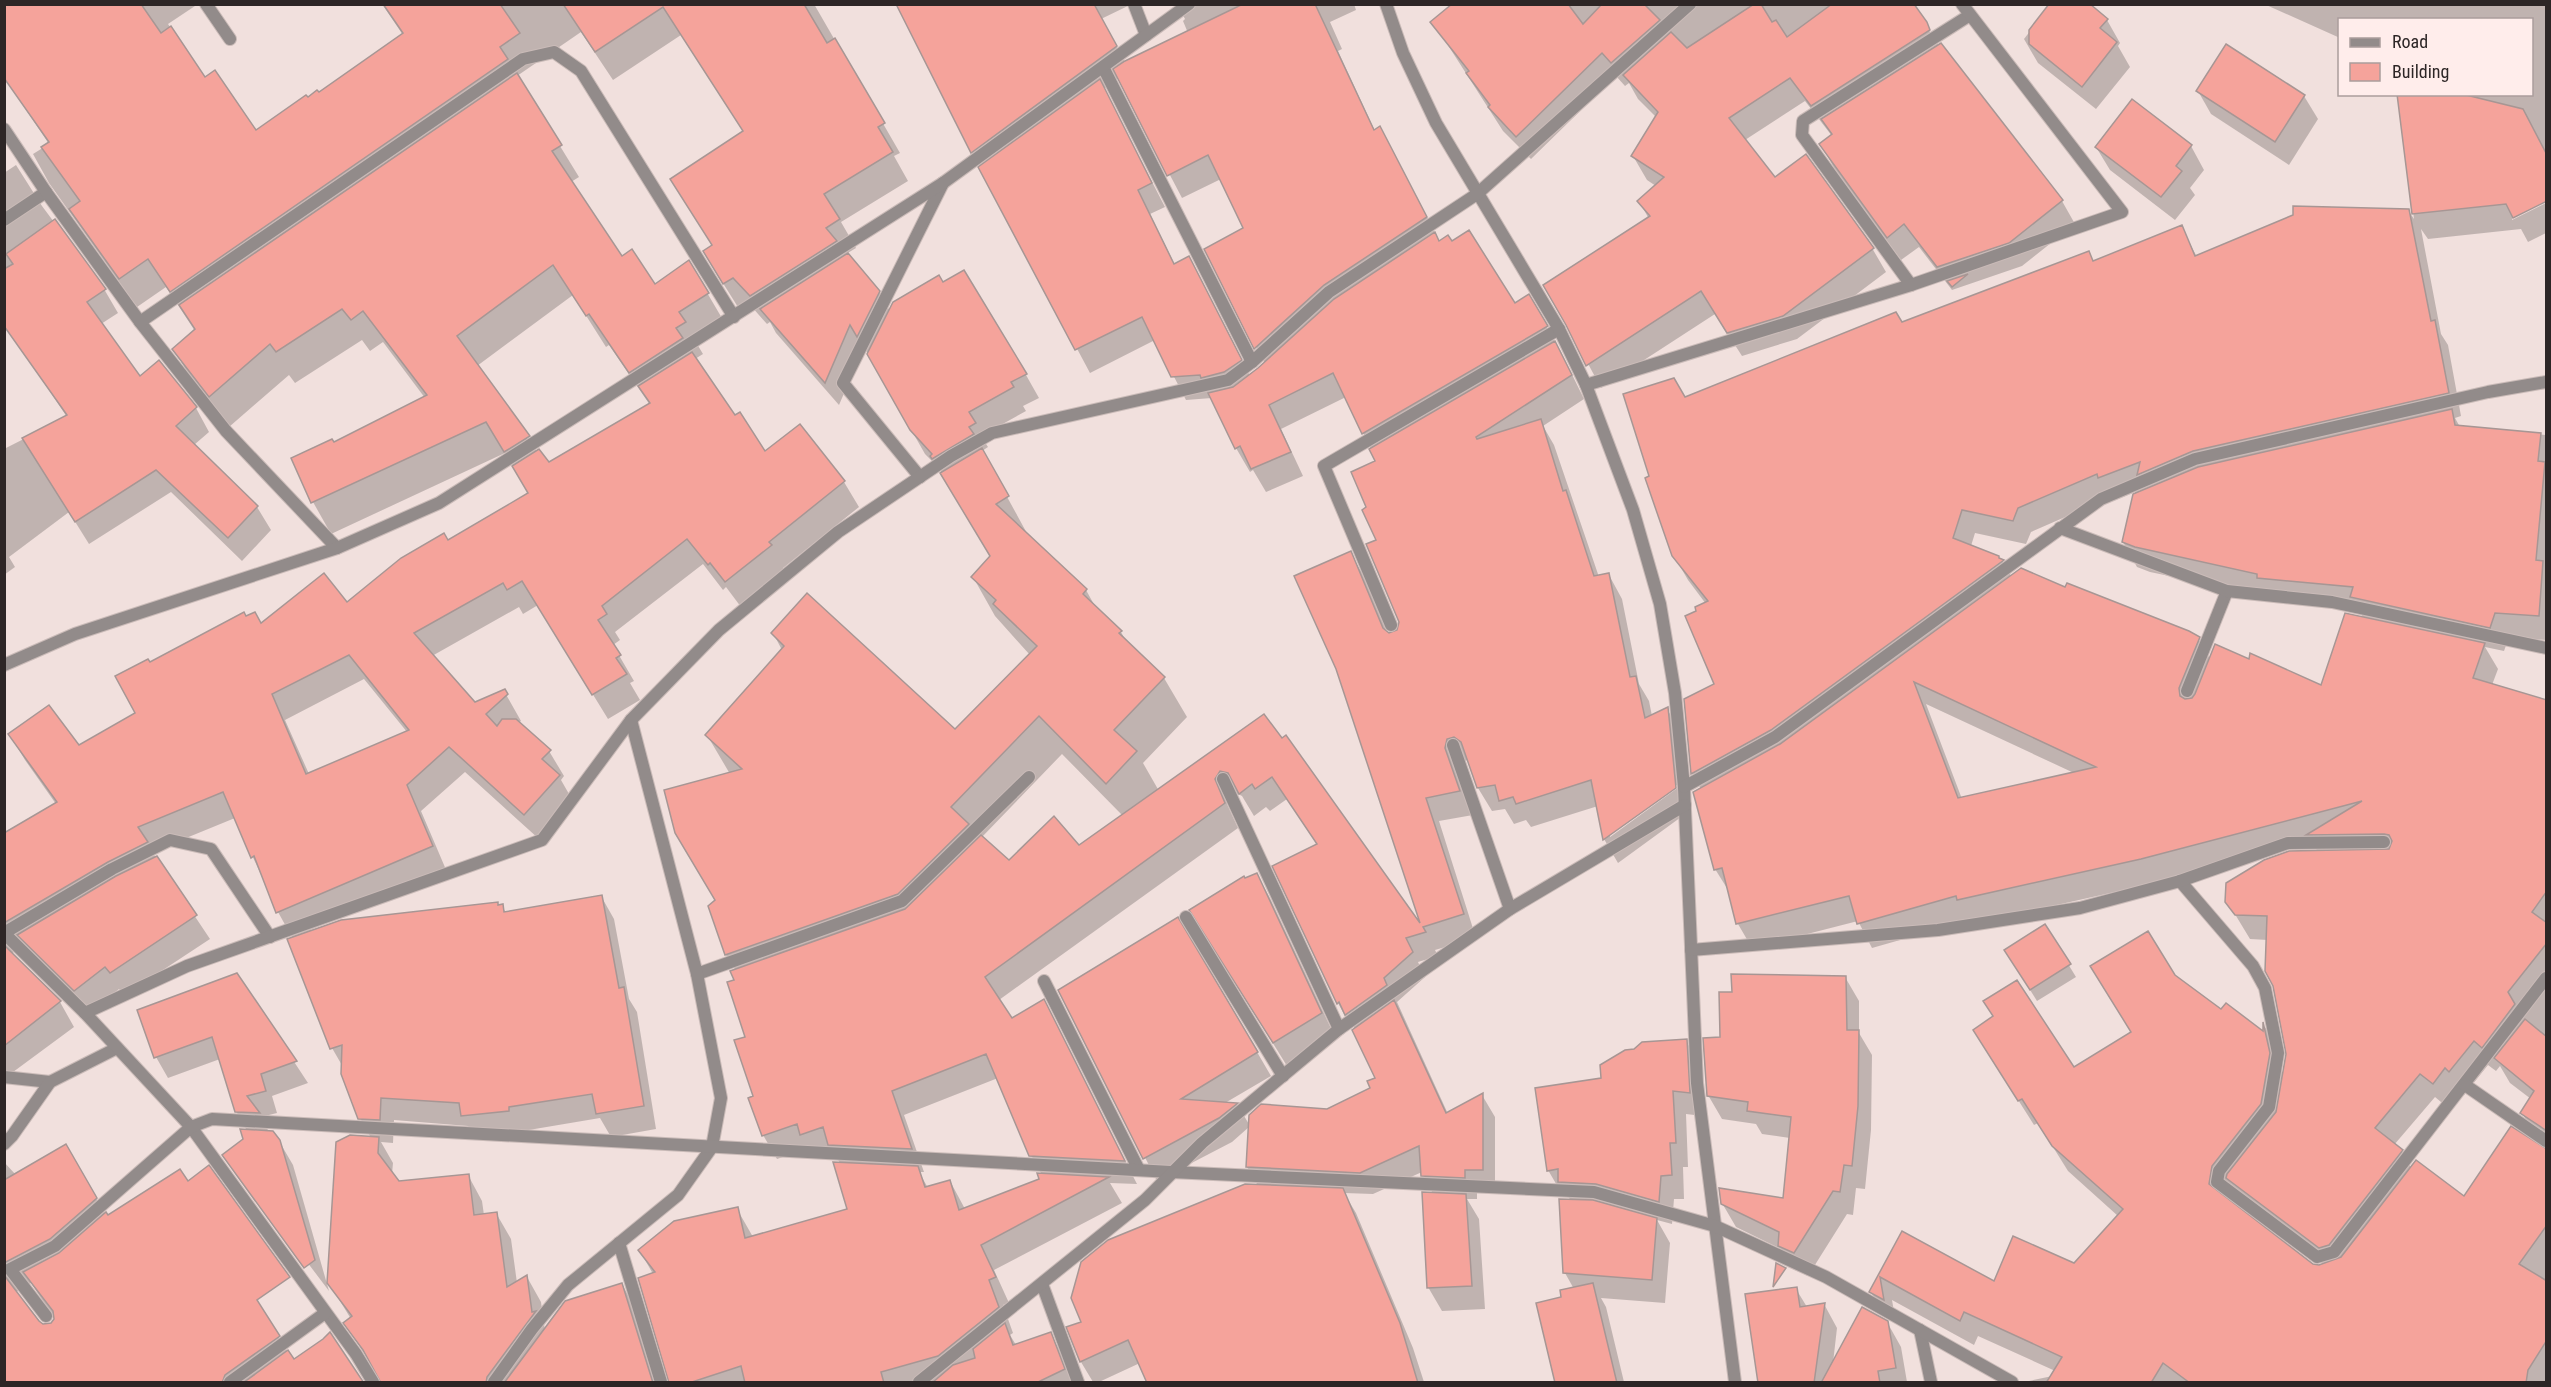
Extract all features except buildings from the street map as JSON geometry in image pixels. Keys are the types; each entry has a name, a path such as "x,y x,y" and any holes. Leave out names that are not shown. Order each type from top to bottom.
{"street":[{"path":"206,4 230,39"},
{"path":"1134,4 1146,35"},
{"path":"4,665 75,634 337,549 439,503 943,183 1189,4"},
{"path":"1386,4 1403,53 1436,123 1559,329 1586,385 1633,510 1660,604 1675,693 1684,787 1697,1083 1735,1383"},
{"path":"85,1013 187,966 542,840 631,720 719,630 838,532 951,456 992,433 1228,380 1252,362 1329,292 1477,194 1690,4"},
{"path":"1586,385 1911,285 2122,212 1966,10 1803,121 1802,135 1911,285"},
{"path":"140,322 524,59 554,52 581,71 734,317"},
{"path":"1103,67 1252,362"},
{"path":"4,129 46,192 140,322 226,431 337,549"},
{"path":"920,477 843,383 943,183"},
{"path":"4,220 46,192"},
{"path":"1391,625 1324,466 1559,329"},
{"path":"1684,787 1775,737 2101,500 2194,459 2488,392 2547,382"},
{"path":"2060,528 2227,591 2332,602 2547,648"},
{"path":"2187,691 2227,591"},
{"path":"494,1383 532,1329 568,1285 678,1195 712,1147 722,1098 697,974 631,720"},
{"path":"1453,745 1510,909"},
{"path":"697,974 902,901 1029,777"},
{"path":"1223,779 1339,1029"},
{"path":"919,1383 1145,1200 1171,1172 1339,1029 1510,909 1685,805"},
{"path":"270,938 211,849 170,840 112,869 4,933 85,1013 191,1127 356,1354 373,1383"},
{"path":"1691,950 1938,930 2080,908 2180,881 2288,843 2384,842"},
{"path":"2180,881 2253,966 2265,988 2277,1053 2269,1107 2219,1171 2217,1182 2317,1257 2334,1252 2547,978"},
{"path":"1186,917 1283,1076"},
{"path":"1044,981 1139,1170"},
{"path":"4,1144 50,1082 117,1048"},
{"path":"4,1077 50,1082"},
{"path":"2465,1085 2547,1141"},
{"path":"46,1316 10,1269 55,1246 191,1127 212,1119 1171,1172 1593,1192 1714,1226 1826,1277 2012,1383"},
{"path":"619,1243 661,1383"},
{"path":"1042,1284 1078,1383"},
{"path":"230,1383 325,1313"},
{"path":"1920,1330 1931,1383"}]}
